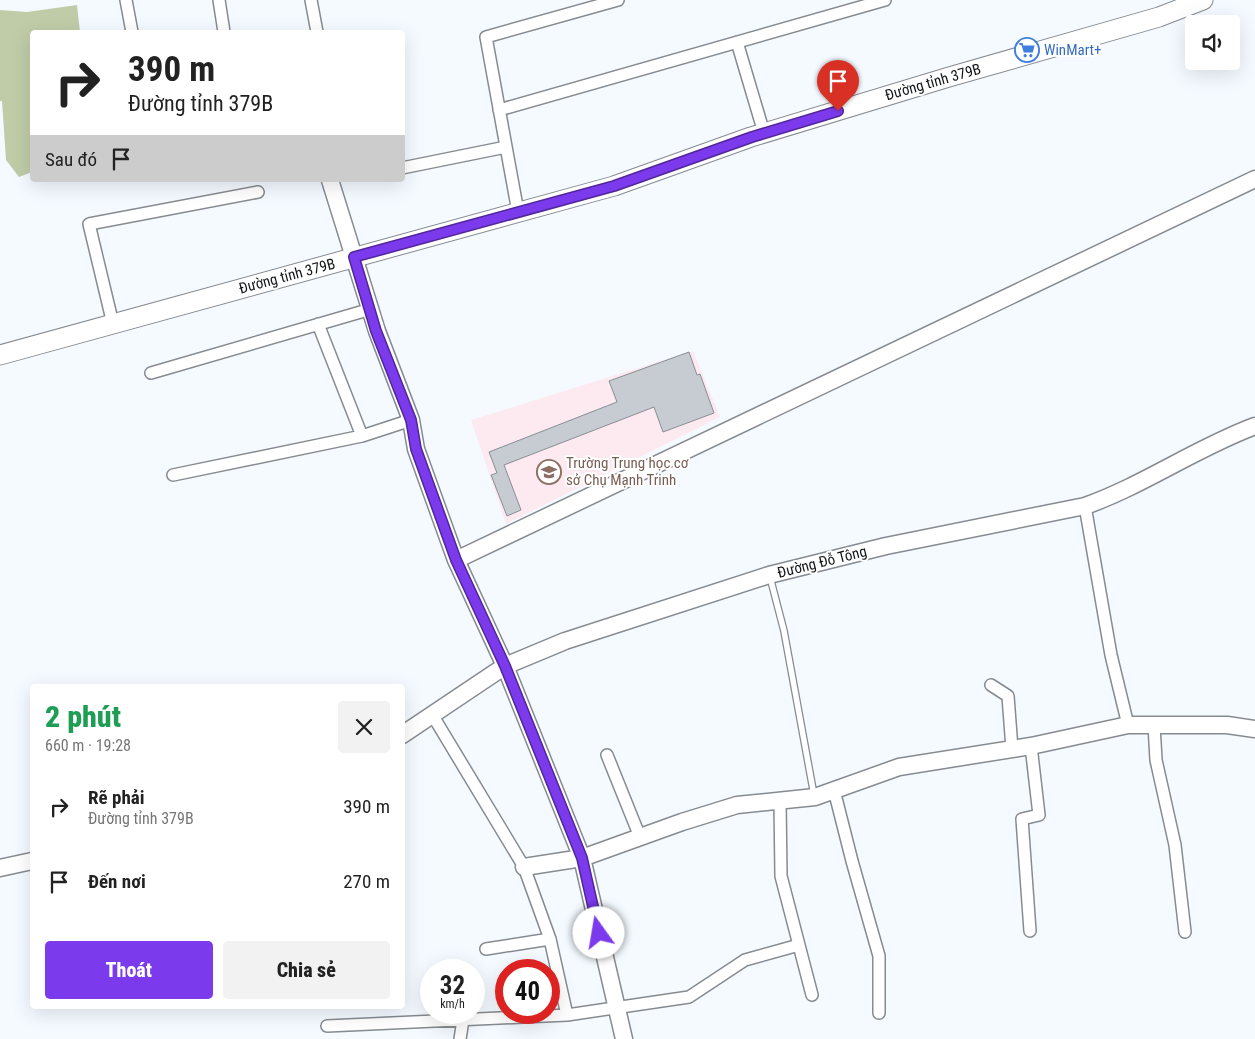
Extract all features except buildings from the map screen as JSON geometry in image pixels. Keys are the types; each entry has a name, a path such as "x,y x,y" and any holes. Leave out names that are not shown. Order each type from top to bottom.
{"main road":[{"name":"Đường tỉnh 379B","path":"0,356 614,186 764,133 949,77 1159,18 1203,0"}],"street":[{"path":"126,0 132,30"},
{"path":"219,0 224,30"},
{"path":"311,0 317,30"},
{"path":"518,212 486,37 618,0"},
{"path":"499,110 885,0"},
{"path":"737,42 764,133"},
{"path":"405,167 506,148"},
{"path":"456,560 1255,179"},
{"path":"335,182 354,257 376,331 411,420 416,449 456,560 505,666 582,858 624,1039"},
{"path":"113,324 89,224 258,192"},
{"path":"151,373 371,309"},
{"path":"318,324 362,436"},
{"path":"174,475 362,436 411,420"},
{"name":"Đường Đỗ Tông","path":"405,733 505,666 565,640 769,574 886,546 1085,506 1107,498 1225,437 1255,426"},
{"path":"1085,506 1111,655 1128,725"},
{"path":"991,685 1008,696 1012,749"},
{"path":"433,716 524,867 550,939 567,1015"},
{"path":"524,867 582,858 737,806 815,797 899,767 1031,746 1128,725 1227,725 1255,729"},
{"path":"1154,725 1156,760 1175,845 1186,932"},
{"path":"1030,931 1022,819 1039,815 1031,746"},
{"path":"607,755 640,837"},
{"path":"834,790 879,956 879,1013"},
{"path":"780,801 780,876 812,995"},
{"path":"0,868 30,861"},
{"path":"486,948 550,939"},
{"path":"485,1019 567,1015 689,997 745,960 799,945"},
{"path":"327,1026 420,1022"},
{"path":"460,1039 462,1024"}],"lane":[{"path":"769,574 784,631 815,797"}],"shaded area":[{"name":"Trường Trung học cơ sở Chụ Mạnh Trinh","path":"693,351 720,417 506,524 471,420"}],"green space":[{"path":"77,5 80,30 30,30 30,173 19,177 6,160 2,101 0,101 0,10 27,12"}],"place":[{"name":"WinMart+","path":"1027,50"},
{"name":"Trường Trung học cơ sở Chụ Mạnh Trinh","path":"549,472"}],"route":[{"path":"599,933 582,858 505,666 456,560 416,449 411,420 376,331 354,257 614,186 752,137 838,111"}]}
